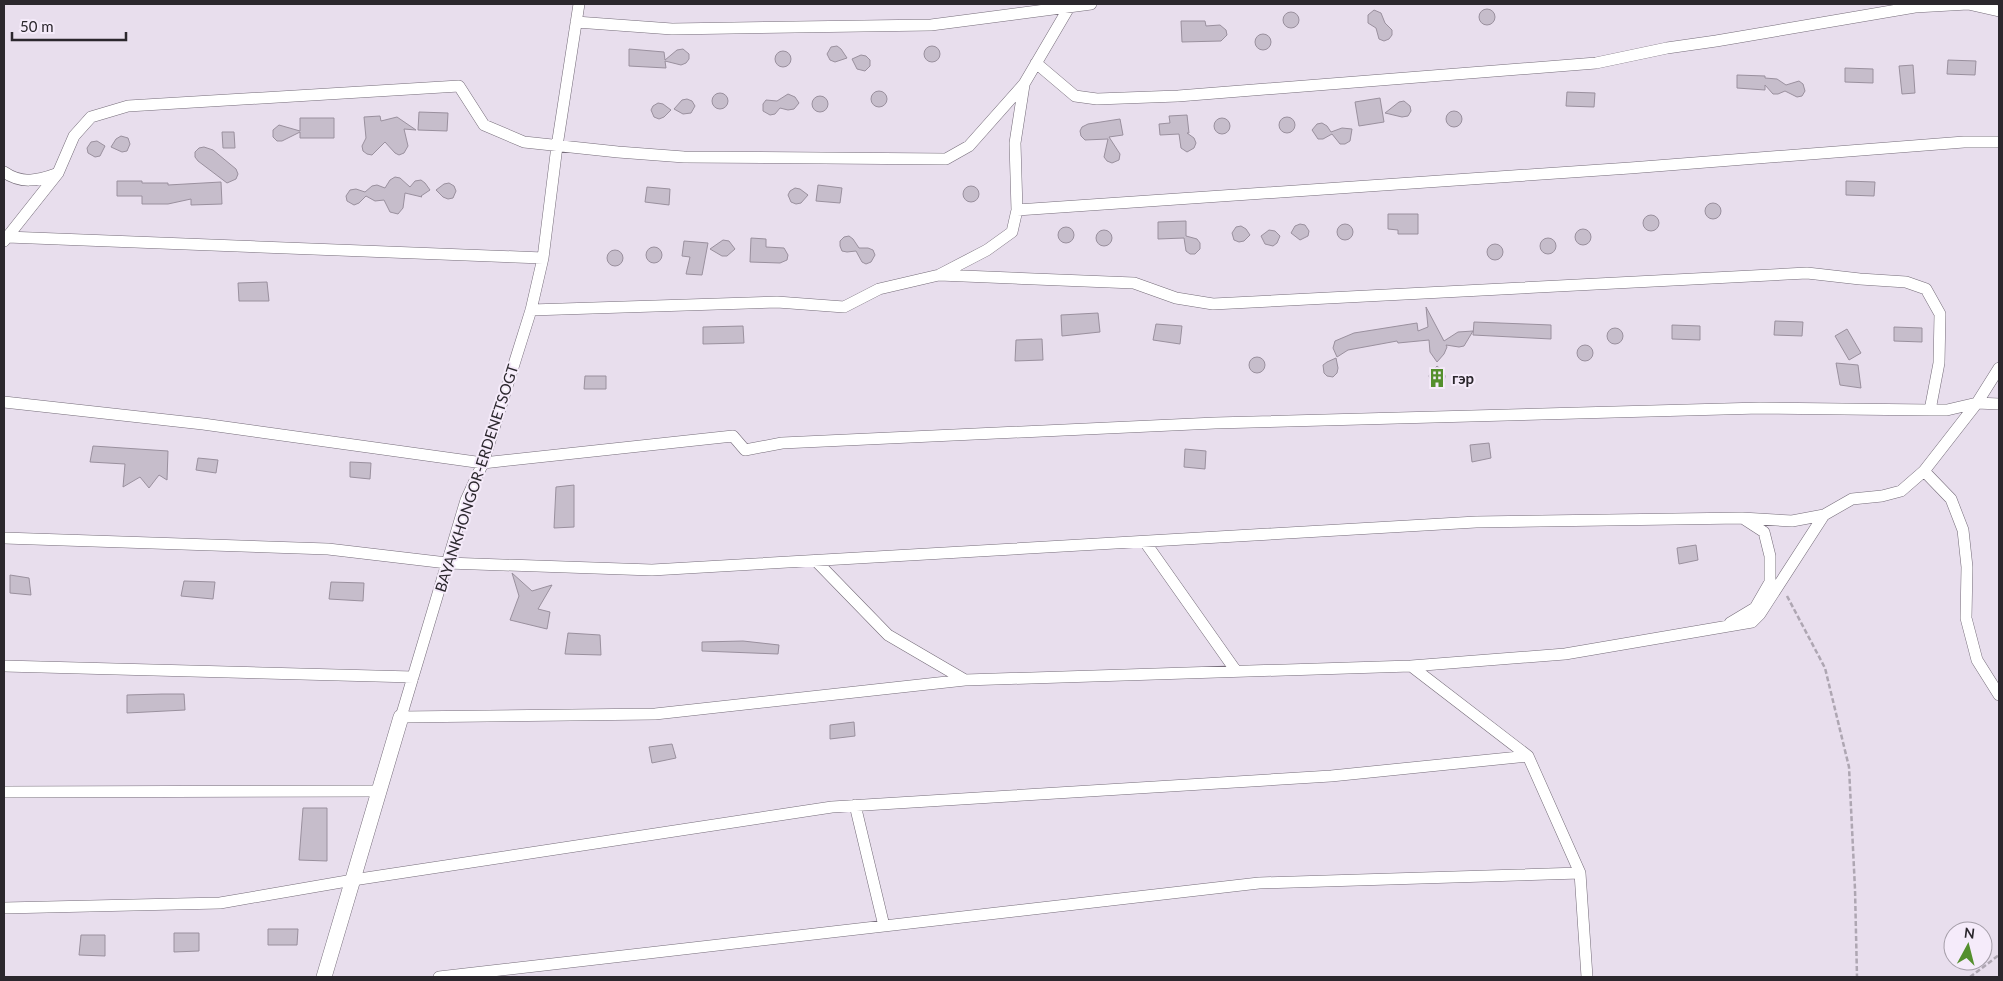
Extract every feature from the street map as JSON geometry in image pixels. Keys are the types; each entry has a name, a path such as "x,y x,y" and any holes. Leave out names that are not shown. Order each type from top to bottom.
{"street":[{"name":"BAYANKHONGOR-ERDENETSOGT","path":"324,977 466,500 483,463 531,310 542,258 579,4"},
{"path":"576,22 681,29 931,25 1070,5 1091,4"},
{"path":"1036,63 1075,96 1097,99 1178,96 1596,63 1667,48 1915,7 1968,4 1999,11"},
{"path":"6,239 58,173 74,136 91,117 128,106 459,86 484,125 524,142 684,157 946,159 969,146 1024,84 1070,5"},
{"path":"531,310 777,302 844,307 879,289 939,275 987,250 1012,232 1017,210 1015,142 1024,84"},
{"path":"1017,210 1620,169 1964,142 1999,142"},
{"path":"4,172 27,182 40,180 58,173"},
{"path":"6,239 542,258"},
{"path":"939,275 1134,283 1176,298 1213,304 1807,273 1906,282 1926,289 1940,314 1939,363 1930,410"},
{"path":"4,538 328,549 447,563 652,570 1476,522 1742,518 1792,521 1824,515 1852,499 1882,496 1902,491 1924,471 1977,403 1999,368"},
{"path":"4,402 203,424 483,463 733,436 745,450 782,443 1215,423 1760,408 1947,410 1977,403 1999,404"},
{"path":"1924,471 1951,499 1963,530 1967,567 1966,618 1977,660 1999,695"},
{"path":"401,717 655,714 965,680 1411,666 1565,654 1752,622 1760,614 1824,515"},
{"path":"1722,628 1755,608 1770,582 1770,556 1764,532 1742,518"},
{"path":"1145,542 1236,671"},
{"path":"816,561 888,635 965,680"},
{"path":"4,666 413,677"},
{"path":"1411,666 1528,756 1580,873 1587,977"},
{"path":"4,908 220,903 353,880 832,807 1330,776 1528,756"},
{"path":"4,792 379,791"},
{"path":"855,805 884,926"},
{"path":"439,977 1259,883 1580,873"}],"path":[{"path":"1780,583 1825,668 1849,767 1856,888 1857,977"},
{"path":"1970,977 1999,955"}],"building":[{"path":"1487,9 1493,11 1495,17 1493,23 1487,25 1481,23 1479,17 1481,11"},
{"path":"1374,10 1381,13 1385,23 1392,30 1392,35 1389,39 1384,41 1379,39 1376,28 1368,23 1368,15"},
{"path":"1291,12 1297,14 1299,20 1297,26 1291,28 1285,26 1283,20 1285,14"},
{"path":"1181,21 1205,21 1206,26 1220,25 1226,30 1227,35 1221,41 1182,42"},
{"path":"1263,34 1269,36 1271,42 1269,48 1263,50 1257,48 1255,42 1257,36"},
{"path":"837,46 847,58 835,62 830,60 827,54 831,47"},
{"path":"932,46 938,48 940,54 938,60 932,62 926,60 924,54 926,48"},
{"path":"629,49 664,52 665,60 677,50 683,49 689,54 689,59 681,65 665,61 666,68 629,66"},
{"path":"783,51 789,53 791,59 789,65 783,67 777,65 775,59 777,53"},
{"path":"861,55 866,56 870,60 870,66 865,71 857,69 852,59"},
{"path":"1948,60 1976,61 1975,75 1947,74"},
{"path":"1913,65 1915,93 1902,94 1899,66"},
{"path":"1845,68 1873,69 1873,83 1845,82"},
{"path":"1737,75 1765,76 1765,78 1777,79 1786,85 1799,81 1803,84 1805,91 1802,96 1797,97 1785,91 1773,94 1765,85 1765,90 1737,88"},
{"path":"879,91 885,93 887,99 885,105 879,107 873,105 871,99 873,93"},
{"path":"1567,92 1595,93 1594,107 1566,106"},
{"path":"720,93 726,95 728,101 726,107 720,109 714,107 712,101 714,95"},
{"path":"788,94 795,97 799,103 794,109 780,108 775,114 770,115 763,111 763,104 766,100 777,101"},
{"path":"820,96 826,98 828,104 826,110 820,112 814,110 812,104 814,98"},
{"path":"1380,98 1384,122 1359,126 1355,102"},
{"path":"682,100 692,101 695,106 691,113 683,114 674,109"},
{"path":"1404,101 1410,106 1411,111 1408,116 1402,117 1385,113 1399,102"},
{"path":"658,103 671,110 659,119 654,117 651,110"},
{"path":"1454,111 1460,113 1462,119 1460,125 1454,127 1448,125 1446,119 1448,113"},
{"path":"419,112 448,113 447,131 418,130"},
{"path":"1187,115 1189,133 1187,133 1194,138 1196,143 1194,148 1187,152 1181,148 1179,134 1160,135 1159,124 1170,123 1169,116"},
{"path":"380,116 381,121 397,117 416,130 404,129 408,146 404,153 399,155 395,153 385,142 372,155 363,151 362,146 366,138 364,117"},
{"path":"1287,117 1293,119 1295,125 1293,131 1287,133 1281,131 1279,125 1281,119"},
{"path":"300,118 334,118 334,138 300,138 300,132 282,141 277,141 273,137 273,130 279,125 300,131"},
{"path":"1222,118 1228,120 1230,126 1228,132 1222,134 1216,132 1214,126 1216,120"},
{"path":"1120,119 1123,135 1109,137 1120,154 1119,160 1112,163 1104,157 1108,139 1085,140 1081,136 1080,131 1082,127 1088,124"},
{"path":"1322,123 1331,132 1342,128 1352,129 1350,141 1340,144 1332,134 1323,139 1318,139 1312,130 1317,124"},
{"path":"222,132 234,132 235,148 223,148"},
{"path":"121,136 128,138 130,144 127,151 122,152 111,147 116,139"},
{"path":"97,141 105,146 100,156 95,157 88,153 87,148 91,142"},
{"path":"204,147 213,150 236,169 238,174 236,179 227,183 198,161 195,157 195,152 199,148"},
{"path":"395,177 400,178 410,187 415,181 421,180 430,190 422,197 405,193 403,208 398,214 390,212 384,200 375,201 366,196 354,205 347,201 346,196 350,190 356,189 365,192 372,186 377,185 385,188 390,180"},
{"path":"117,181 168,183 168,185 221,182 222,204 191,205 191,199 168,204 142,204 142,196 117,196"},
{"path":"1846,181 1875,182 1874,196 1846,195"},
{"path":"449,183 454,186 456,191 453,198 448,199 436,190"},
{"path":"818,185 842,188 840,203 816,201"},
{"path":"971,186 977,188 979,194 977,200 971,202 965,200 963,194 965,188"},
{"path":"647,187 670,189 669,205 645,202"},
{"path":"795,188 808,195 801,203 791,202 788,195"},
{"path":"1713,203 1719,205 1721,211 1719,217 1713,219 1707,217 1705,211 1707,205"},
{"path":"1388,214 1418,214 1418,234 1398,234 1398,230 1388,229"},
{"path":"1651,215 1657,217 1659,223 1657,229 1651,231 1645,229 1643,223 1645,217"},
{"path":"1186,221 1186,236 1197,239 1200,243 1200,249 1195,254 1190,254 1186,251 1184,238 1158,239 1158,222"},
{"path":"1345,224 1351,226 1353,232 1351,238 1345,240 1339,238 1337,232 1339,226"},
{"path":"1305,225 1309,231 1308,236 1300,240 1291,233 1295,226"},
{"path":"1241,226 1250,235 1244,241 1239,242 1234,240 1232,233 1236,227"},
{"path":"1066,227 1072,229 1074,235 1072,241 1066,243 1060,241 1058,235 1060,229"},
{"path":"1583,229 1589,231 1591,237 1589,243 1583,245 1577,243 1575,237 1577,231"},
{"path":"1104,230 1110,232 1112,238 1110,244 1104,246 1098,244 1096,238 1098,232"},
{"path":"1269,230 1275,231 1280,236 1277,243 1273,246 1265,244 1261,236"},
{"path":"849,236 859,248 873,250 875,255 871,262 866,264 862,262 856,251 842,251 840,241 844,237"},
{"path":"751,238 766,239 766,247 784,248 788,255 787,260 780,263 750,262"},
{"path":"1548,238 1554,240 1556,246 1554,252 1548,254 1542,252 1540,246 1542,240"},
{"path":"723,240 729,241 735,249 727,256 722,256 710,249"},
{"path":"684,241 708,243 702,275 686,274 690,257 682,256"},
{"path":"1495,244 1501,246 1503,252 1501,258 1495,260 1489,258 1487,252 1489,246"},
{"path":"654,247 660,249 662,255 660,261 654,263 648,261 646,255 648,249"},
{"path":"615,250 621,252 623,258 621,264 615,266 609,264 607,258 609,252"},
{"path":"267,282 269,301 239,301 238,283"},
{"path":"1426,307 1444,341 1458,332 1473,331 1464,346 1446,345 1444,354 1437,362 1430,352 1429,340 1398,343 1397,341 1348,350 1337,357 1333,348 1335,341 1354,333 1417,323 1418,331 1428,327"},
{"path":"1098,313 1100,332 1062,336 1061,315"},
{"path":"1775,321 1803,322 1802,336 1774,335"},
{"path":"1474,322 1551,325 1551,339 1473,335"},
{"path":"1156,324 1182,326 1180,344 1153,340"},
{"path":"1672,325 1700,326 1700,340 1672,339"},
{"path":"743,326 744,343 703,344 703,327"},
{"path":"1894,327 1922,328 1922,342 1894,341"},
{"path":"1615,328 1621,330 1623,336 1621,342 1615,344 1609,342 1607,336 1609,330"},
{"path":"1847,329 1861,353 1849,360 1835,336"},
{"path":"1042,339 1043,360 1015,361 1016,340"},
{"path":"1585,345 1591,347 1593,353 1591,359 1585,361 1579,359 1577,353 1579,347"},
{"path":"1257,357 1263,359 1265,365 1263,371 1257,373 1251,371 1249,365 1251,359"},
{"path":"1336,358 1337,373 1333,377 1327,376 1324,373 1323,365"},
{"path":"1836,363 1858,365 1861,388 1840,385"},
{"name":"гэр","path":"1437,366 1443,371 1445,376 1444,382 1436,385 1432,383 1429,376"},
{"path":"585,376 606,376 606,389 584,389"},
{"path":"1489,443 1491,458 1472,462 1470,445"},
{"path":"93,446 168,451 167,480 159,475 149,488 140,477 123,487 125,464 90,462"},
{"path":"1185,449 1206,451 1205,469 1184,467"},
{"path":"198,458 218,460 216,473 196,470"},
{"path":"350,462 371,463 370,479 350,477"},
{"path":"574,485 574,527 554,528 556,487"},
{"path":"1696,545 1698,560 1679,564 1677,548"},
{"path":"512,573 532,591 552,585 538,609 550,612 547,629 510,620 519,596"},
{"path":"10,575 29,578 31,595 10,593"},
{"path":"184,581 215,582 213,599 181,596"},
{"path":"331,582 364,583 363,601 329,599"},
{"path":"568,633 600,635 601,655 565,654"},
{"path":"743,641 779,645 778,654 702,651 702,642"},
{"path":"184,694 185,710 127,713 127,695"},
{"path":"854,722 855,736 830,739 830,725"},
{"path":"672,744 676,758 652,763 649,747"},
{"path":"303,808 327,808 327,861 299,860"},
{"path":"268,929 298,929 297,945 268,945"},
{"path":"174,933 199,933 199,951 174,952"},
{"path":"81,935 105,935 105,956 79,955"}],"place":[{"name":"гэр","path":"1437,378"}]}
